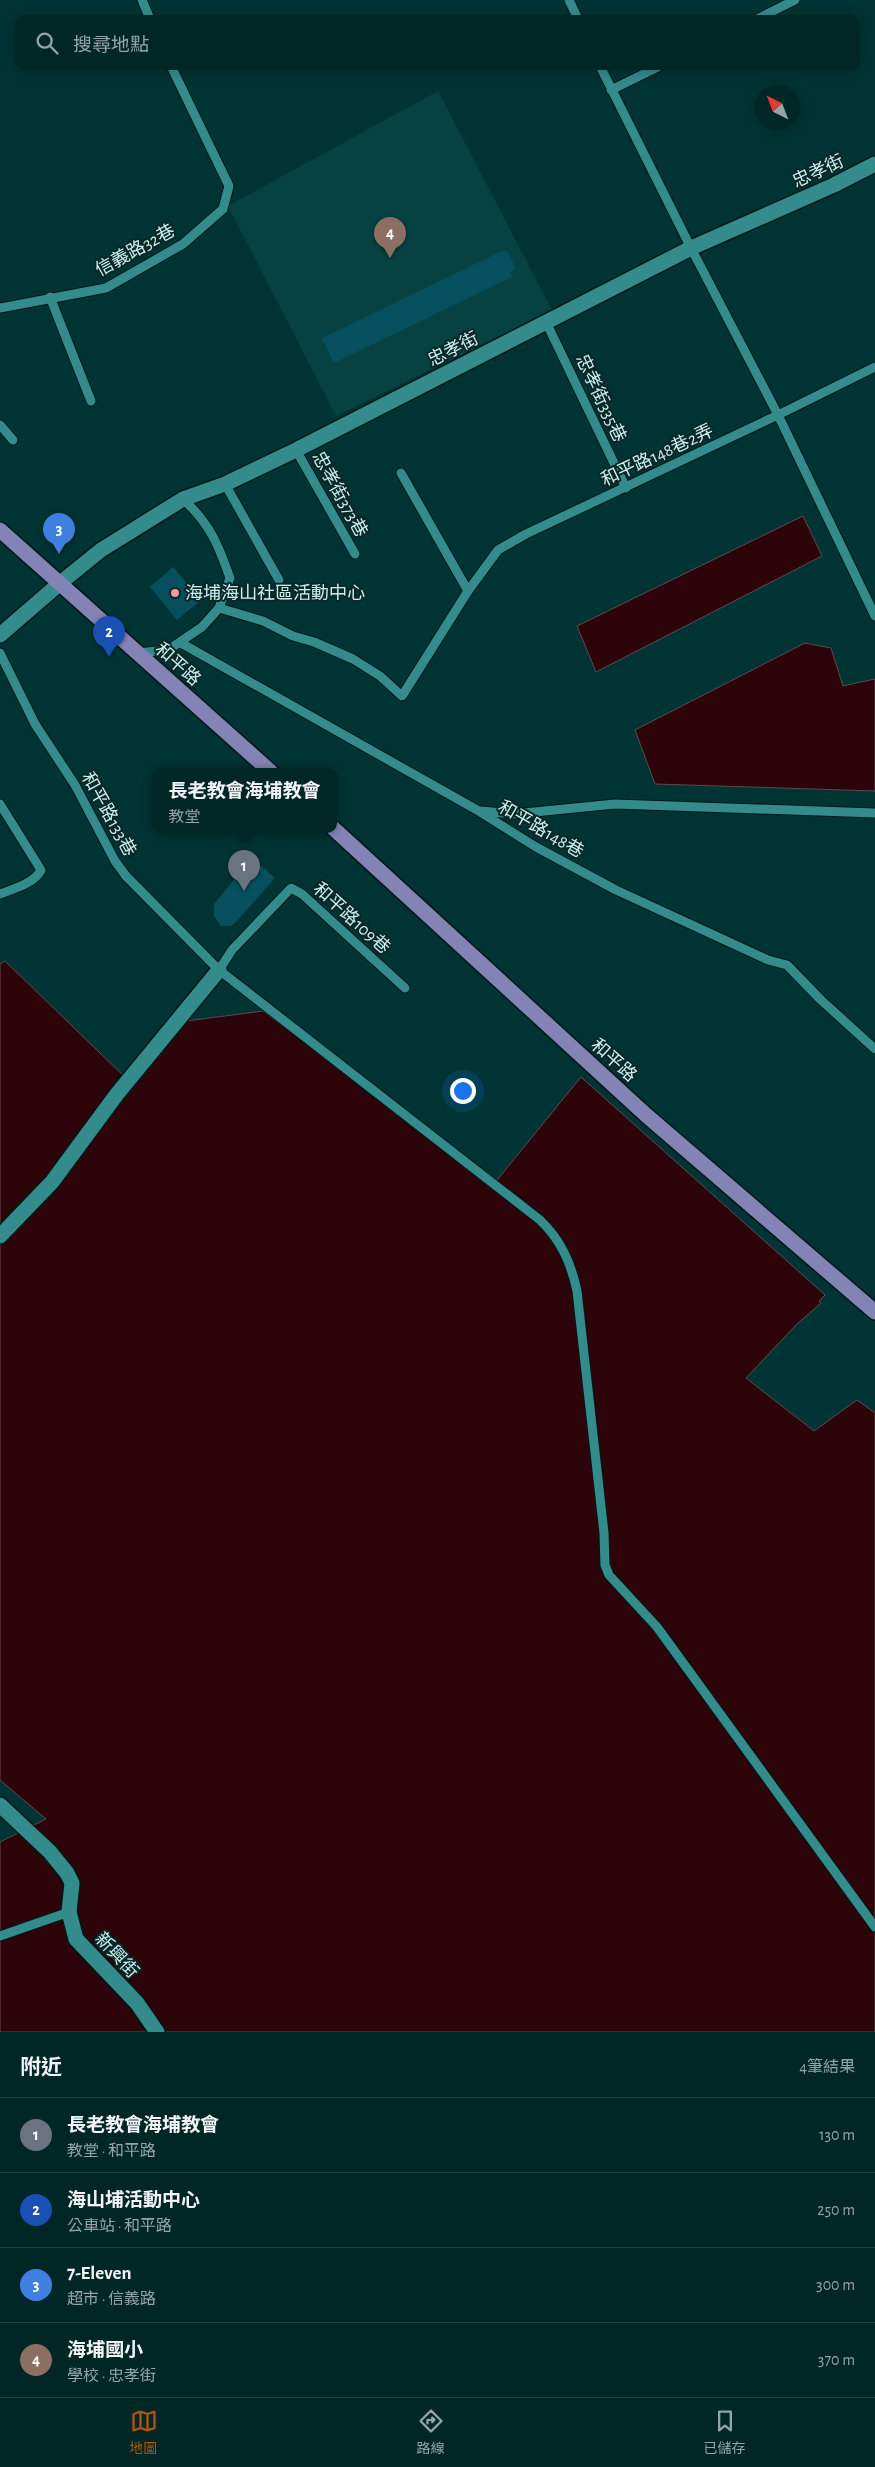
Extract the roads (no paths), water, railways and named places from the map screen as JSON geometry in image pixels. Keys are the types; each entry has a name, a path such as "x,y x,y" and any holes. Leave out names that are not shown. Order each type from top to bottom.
{"main road":[{"name":"和平路","path":"0,530 266,768"},
{"name":"和平路","path":"337,832 646,1115 875,1312"}],"street":[{"name":"忠孝街","path":"0,635 101,550 183,499 225,484 296,450 690,248 834,185 875,164"},
{"path":"0,1236 52,1182 117,1094 219,970"},
{"path":"0,1805 50,1852 67,1873 72,1882 71,1921"},
{"name":"新興街","path":"71,1921 76,1939 137,2004 157,2032"}],"lane":[{"path":"142,0 148,15"},
{"path":"569,0 576,15"},
{"path":"765,15 796,0"},
{"name":"信義路32巷","path":"0,308 50,297 106,288 183,244 223,209 228,186 173,70"},
{"path":"602,70 690,248 778,416 875,616"},
{"path":"611,90 652,70"},
{"path":"50,297 91,401"},
{"name":"忠孝街335巷","path":"546,322 626,488"},
{"name":"和平路148巷2弄","path":"220,608 263,621 293,636 314,642 353,659 380,676 402,696 468,591 498,550 526,534 778,416 875,367"},
{"path":"0,425 13,440"},
{"name":"忠孝街373巷","path":"296,450 355,554"},
{"path":"401,473 468,591"},
{"path":"225,484 279,580"},
{"path":"137,653 168,650 202,627 220,608 230,578 210,529 183,499"},
{"name":"和平路148巷","path":"181,643 477,810 536,847 616,890 768,960 787,965 820,1000 875,1049"},
{"name":"和平路133巷","path":"0,653 35,724 75,785 115,861 126,876 219,970 540,1220 561,1245 572,1269 577,1291 604,1533 605,1565 609,1575 657,1626 875,1927"},
{"path":"0,804 38,862 41,870 38,876 0,894"},
{"path":"477,810 514,814 615,804 875,813"},
{"name":"和平路109巷","path":"219,970 232,950 291,888 302,894 405,988"},
{"path":"0,1936 71,1921"}],"place":[{"name":"海埔國小","path":"390,258"},
{"name":"7-Eleven","path":"59,554"},
{"name":"海埔海山社區活動中心","path":"175,593"},
{"name":"海山埔活動中心","path":"109,657"},
{"name":"長老教會海埔教會","path":"244,891"}]}
